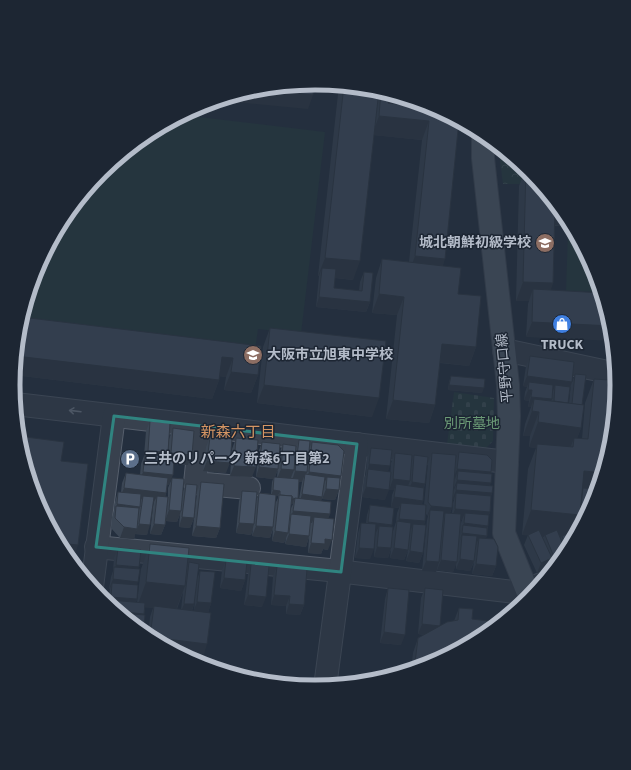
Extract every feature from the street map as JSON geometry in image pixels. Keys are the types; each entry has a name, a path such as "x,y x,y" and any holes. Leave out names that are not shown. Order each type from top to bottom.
{"main road":[{"name":"平野守口線","path":"483,141 483,158 509,401 504,533 531,587"}],"street":[{"path":"504,350 610,373"},
{"path":"21,405 507,462"},
{"path":"93,580 114,416"},
{"path":"201,427 195,483 249,488"},
{"path":"326,680 357,444"},
{"path":"96,547 341,572 514,592 527,591"}],"highlighted area":[{"path":"114,416 357,444 341,572 96,547"}],"green space":[{"path":"193,116 325,132 301,334 258,329 255,350 27,323 42,272 50,254 70,221 93,190 121,163 151,139"},
{"path":"499,154 532,184 503,184"},
{"path":"568,232 581,254 596,292 566,291"},
{"name":"別所墓地","path":"454,392 494,398 493,441 485,449 447,444"}],"building":[{"path":"313,90 313,95 280,92"},
{"path":"343,91 378,96 360,261 325,258"},
{"path":"380,97 388,99 388,103 412,106 429,112 458,127 445,259 415,256 429,121 379,116"},
{"path":"526,178 538,190 555,212 553,283 523,282"},
{"path":"382,259 461,268 458,294 481,296 476,347 442,344 435,405 393,400 404,297 379,294"},
{"path":"322,268 336,269 334,288 362,291 364,272 373,273 370,302 319,297"},
{"path":"533,289 596,293 605,326 532,322"},
{"path":"28,318 261,346 258,375 231,372 233,358 222,357 219,380 22,357"},
{"path":"270,328 386,341 379,398 264,385"},
{"path":"530,356 574,362 572,382 527,376"},
{"path":"575,374 586,375 582,405 572,404"},
{"path":"451,376 485,379 484,388 449,385"},
{"path":"594,379 609,380 609,389 611,389 610,404 605,443 597,472 584,471 580,515 531,510 537,444 573,447 574,438 588,439"},
{"path":"529,382 553,385 552,399 531,397 532,390 528,390"},
{"path":"555,385 570,387 568,403 554,401"},
{"path":"534,399 584,405 581,428 538,422 539,412 532,411"},
{"path":"150,421 170,423 168,452 148,451"},
{"path":"173,428 194,431 192,455 171,453"},
{"path":"25,437 64,442 61,461 88,464 78,545 67,544 50,516 42,498 30,461"},
{"path":"210,437 232,439 230,463 207,461"},
{"path":"236,438 258,440 256,467 234,466"},
{"path":"299,440 310,441 307,472 295,471"},
{"path":"262,442 280,444 278,469 259,467"},
{"path":"312,442 338,445 344,451 341,476 309,472"},
{"path":"283,444 296,446 294,470 281,469"},
{"path":"371,448 392,450 390,466 369,464"},
{"path":"459,452 487,455 492,460 491,472 457,469"},
{"path":"395,453 412,455 410,481 393,479"},
{"path":"432,453 456,455 452,508 431,506 428,502"},
{"path":"145,454 174,457 173,475 143,472"},
{"path":"414,455 428,457 425,484 412,482"},
{"path":"368,469 391,472 389,490 366,487"},
{"path":"458,471 492,474 491,483 457,480"},
{"path":"126,473 168,478 166,493 124,488"},
{"path":"305,474 325,477 322,497 302,494"},
{"path":"274,477 299,479 298,499 292,498 292,496 280,495 280,491 273,490"},
{"path":"327,477 340,478 339,490 326,489"},
{"path":"172,478 184,479 181,511 169,510"},
{"path":"201,482 224,484 220,528 196,526"},
{"path":"457,483 493,486 492,493 456,490"},
{"path":"186,484 197,485 194,518 182,517"},
{"path":"396,484 424,488 423,501 394,497"},
{"path":"583,488 592,489 589,498 580,516"},
{"path":"242,491 257,492 254,524 239,523"},
{"path":"118,492 141,494 140,507 117,504"},
{"path":"259,493 276,495 273,527 256,526"},
{"path":"456,493 491,496 490,512 455,509"},
{"path":"279,495 292,496 288,533 275,531"},
{"path":"143,496 154,497 150,525 139,524"},
{"path":"157,496 168,497 165,525 154,524"},
{"path":"295,498 331,502 330,514 293,511"},
{"path":"401,503 426,505 425,521 399,519"},
{"path":"370,505 394,508 392,525 368,522"},
{"path":"116,506 139,508 137,529 124,527 115,518"},
{"path":"430,510 444,511 439,562 426,561"},
{"path":"445,513 461,514 457,562 441,560"},
{"path":"465,513 489,515 488,526 464,523"},
{"path":"291,514 311,516 309,536 289,534"},
{"path":"314,517 334,519 332,540 325,539 325,544 311,543"},
{"path":"397,521 411,523 408,550 394,548"},
{"path":"361,523 376,524 374,549 359,548"},
{"path":"413,524 426,525 423,553 410,551"},
{"path":"463,525 487,528 487,536 462,533"},
{"path":"379,526 393,527 391,548 377,547"},
{"path":"539,530 552,558 541,563 528,535"},
{"path":"557,530 563,545 556,556 554,557 545,535"},
{"path":"572,532 565,543 562,536"},
{"path":"462,535 477,536 474,561 460,559"},
{"path":"479,538 494,539 498,547 496,566 476,564"},
{"path":"150,544 189,548 185,586 146,582"},
{"path":"118,548 141,550 139,567 116,565"},
{"path":"226,560 247,562 245,580 224,578"},
{"path":"189,562 199,564 194,604 184,604"},
{"path":"251,564 269,566 266,597 248,595"},
{"path":"277,566 307,569 304,605 289,604 290,596 274,595"},
{"path":"114,567 140,569 138,582 113,579"},
{"path":"200,571 215,572 211,603 197,602"},
{"path":"112,583 138,585 137,599 111,597"},
{"path":"388,588 409,590 405,635 384,632"},
{"path":"425,588 443,590 440,626 422,624"},
{"path":"114,600 145,603 144,614 128,612"},
{"path":"154,606 211,613 207,644 164,639 151,631"},
{"path":"459,608 473,609 472,619 492,621 480,631 463,641 429,658 415,663 418,638 447,622 458,620"},
{"path":"130,614 145,615 143,625"}],"place":[{"name":"城北朝鮮初級学校","path":"545,243"},
{"name":"TRUCK","path":"562,324"},
{"name":"大阪市立旭東中学校","path":"253,355"},
{"name":"三井のリパーク 新森6丁目第2","path":"130,459"}],"district":[{"name":"新森六丁目","path":"238,432"}]}
